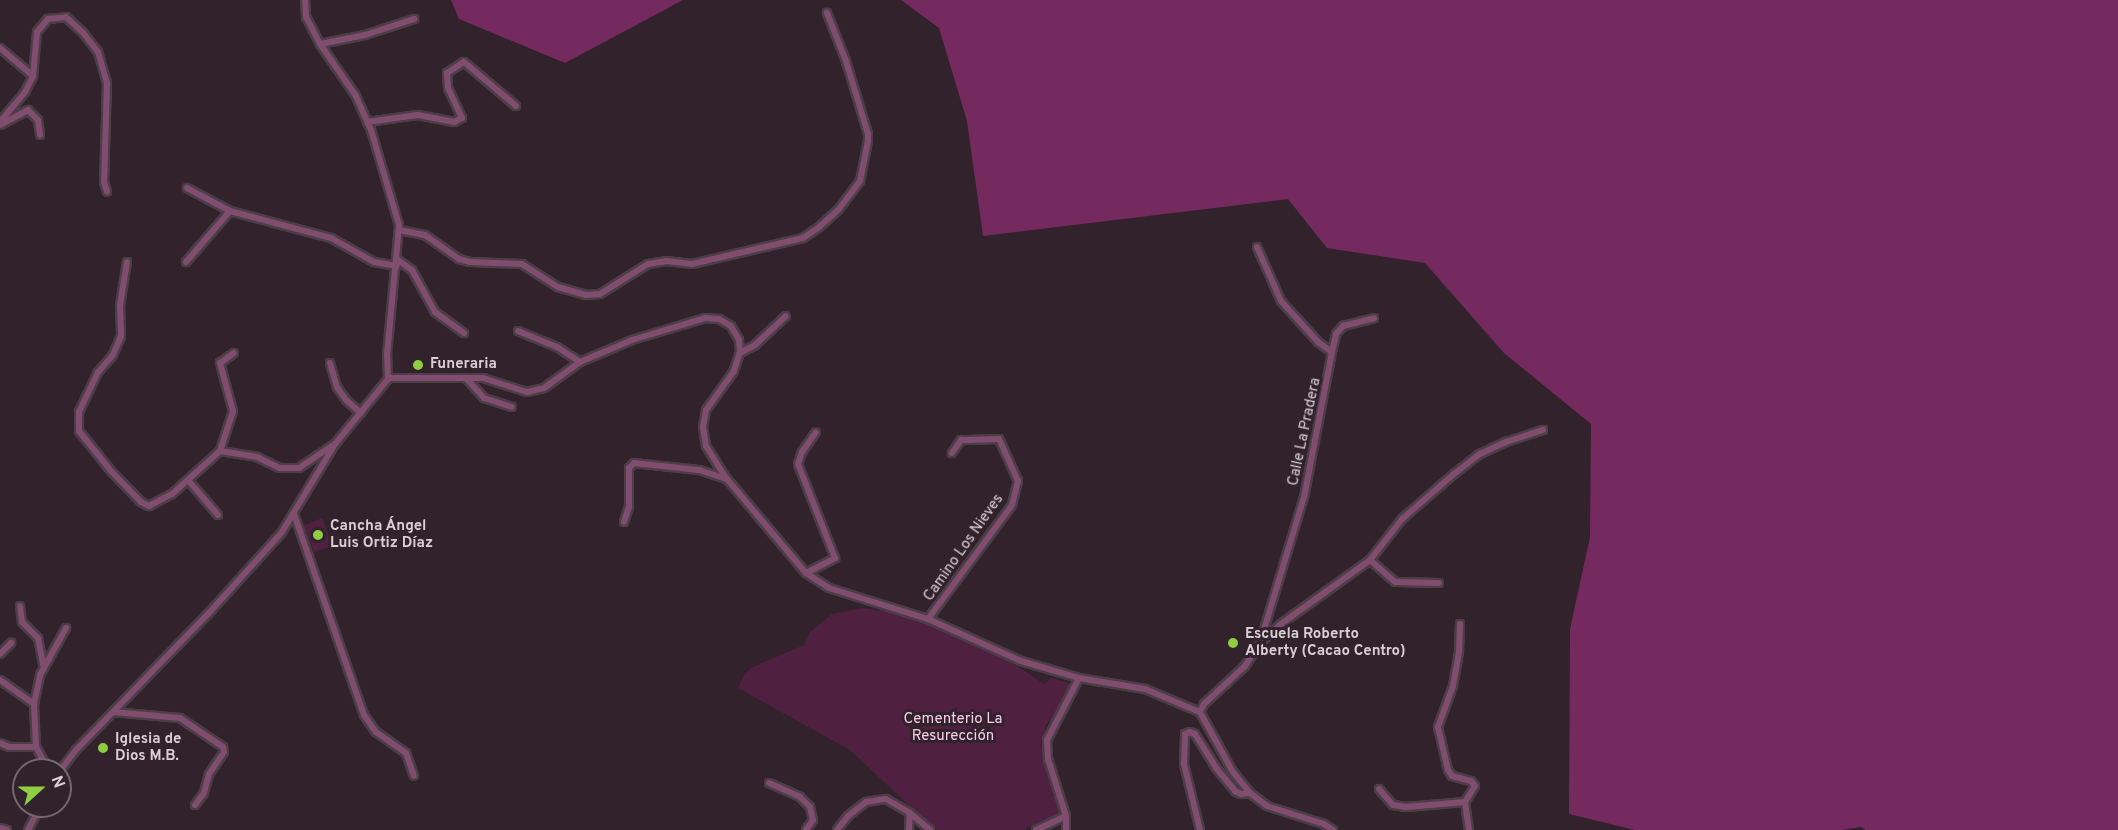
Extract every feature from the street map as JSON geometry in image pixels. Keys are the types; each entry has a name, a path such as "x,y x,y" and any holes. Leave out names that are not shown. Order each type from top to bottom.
{"street":[{"path":"70,758 208,614 282,532 335,444 388,378 387,355 398,263 399,230 367,122 356,96 320,44 306,17 305,0"},
{"path":"399,230 425,235 459,259 470,262 522,264 558,287 586,295 600,294 648,264 667,261 692,264 803,238 839,209 860,181 868,134 846,61 826,13"},
{"path":"0,124 25,92 33,76 37,32 48,19 66,17 84,34 98,52 106,83 104,182 107,192"},
{"path":"320,44 365,36 414,19"},
{"path":"0,48 33,76"},
{"path":"367,122 418,115 454,122 462,118 448,88 447,73 464,62 516,106"},
{"path":"0,124 28,110 38,120 40,135"},
{"path":"187,188 230,212 331,238 374,261 398,263 412,270 435,312 464,333"},
{"path":"186,262 230,212"},
{"path":"1257,248 1281,301 1318,342 1332,351"},
{"path":"127,262 120,305 121,336 113,355 98,372 79,412 79,431 111,471 141,502 149,506 172,494 220,451 233,411 220,363 234,353"},
{"path":"740,353 755,345 786,316"},
{"path":"388,378 483,378 527,392 544,388 580,362 632,340 705,318 719,319 731,326 739,340 740,353 734,371 706,410 703,427 706,446 727,479 806,573 819,583 837,591 928,619 1021,661 1079,678 1145,689 1200,711 1233,772 1250,793 1267,806 1324,824 1334,830"},
{"name":"Calle La Pradera","path":"1260,643 1304,497 1336,334 1343,326 1374,318"},
{"path":"518,331 556,347 580,362"},
{"path":"330,363 337,387 346,400 361,413"},
{"path":"466,378 484,398 512,407"},
{"path":"1200,711 1204,704 1245,666 1260,643 1281,624 1370,560 1402,519 1480,454 1506,442 1543,430"},
{"path":"806,573 835,558 798,464 802,452 816,432"},
{"name":"Camino Los Nieves","path":"928,619 1012,505 1018,481 999,439 961,440 952,453"},
{"path":"220,451 257,457 280,468 299,468 335,444"},
{"path":"624,522 629,507 629,468 634,463 699,470 727,479"},
{"path":"188,480 218,515"},
{"path":"294,514 364,715 376,732 406,753 414,776"},
{"path":"1370,560 1395,582 1439,583"},
{"path":"20,606 22,622 38,638 44,669"},
{"path":"1460,624 1453,686 1438,727 1448,770 1452,776 1471,781 1475,786 1465,802 1469,830"},
{"path":"42,758 36,747 34,704 40,675 66,627"},
{"path":"0,654 11,643"},
{"path":"1066,830 1066,816 1048,759 1047,740 1079,678"},
{"path":"0,680 34,704"},
{"path":"113,712 180,718 223,747 224,752 209,774 204,793 195,805"},
{"path":"1200,830 1184,764 1185,734 1190,732 1195,734 1216,768 1235,791 1241,794 1250,793"},
{"path":"0,743 9,747 36,747"},
{"path":"769,783 800,797 810,807 813,820 806,830"},
{"path":"1379,789 1393,804 1406,807 1465,802"},
{"path":"837,830 848,816 866,802 886,799 910,813 930,830"},
{"path":"909,830 910,813"},
{"path":"1036,830 1066,816"},
{"path":"0,828 7,830"}],"green space":[{"name":"Cancha Ángel Luis Ortiz Díaz","path":"322,518 333,545 314,552 303,525"},
{"name":"Cementerio La Resurección","path":"861,608 895,612 993,650 1044,684 1051,678 1070,683 1072,688 1061,708 1046,725 1041,743 1044,764 1061,813 1023,830 935,830 850,750 738,688 745,673 753,667 804,645 810,632 832,614"}],"shaded area":[{"path":"451,0 683,0 565,63 459,19"},
{"path":"901,0 2118,0 2118,830 1866,830 1861,827 1841,830 1635,830 1569,814 1570,629 1590,537 1591,424 1504,353 1425,263 1327,248 1288,199 983,236 967,121 939,28"}],"place":[{"name":"Funeraria","path":"418,365"},
{"name":"Cancha Ángel Luis Ortiz Díaz","path":"318,535"},
{"name":"Escuela Roberto Alberty (Cacao Centro)","path":"1233,643"},
{"name":"Iglesia de Dios M.B.","path":"103,748"}]}
